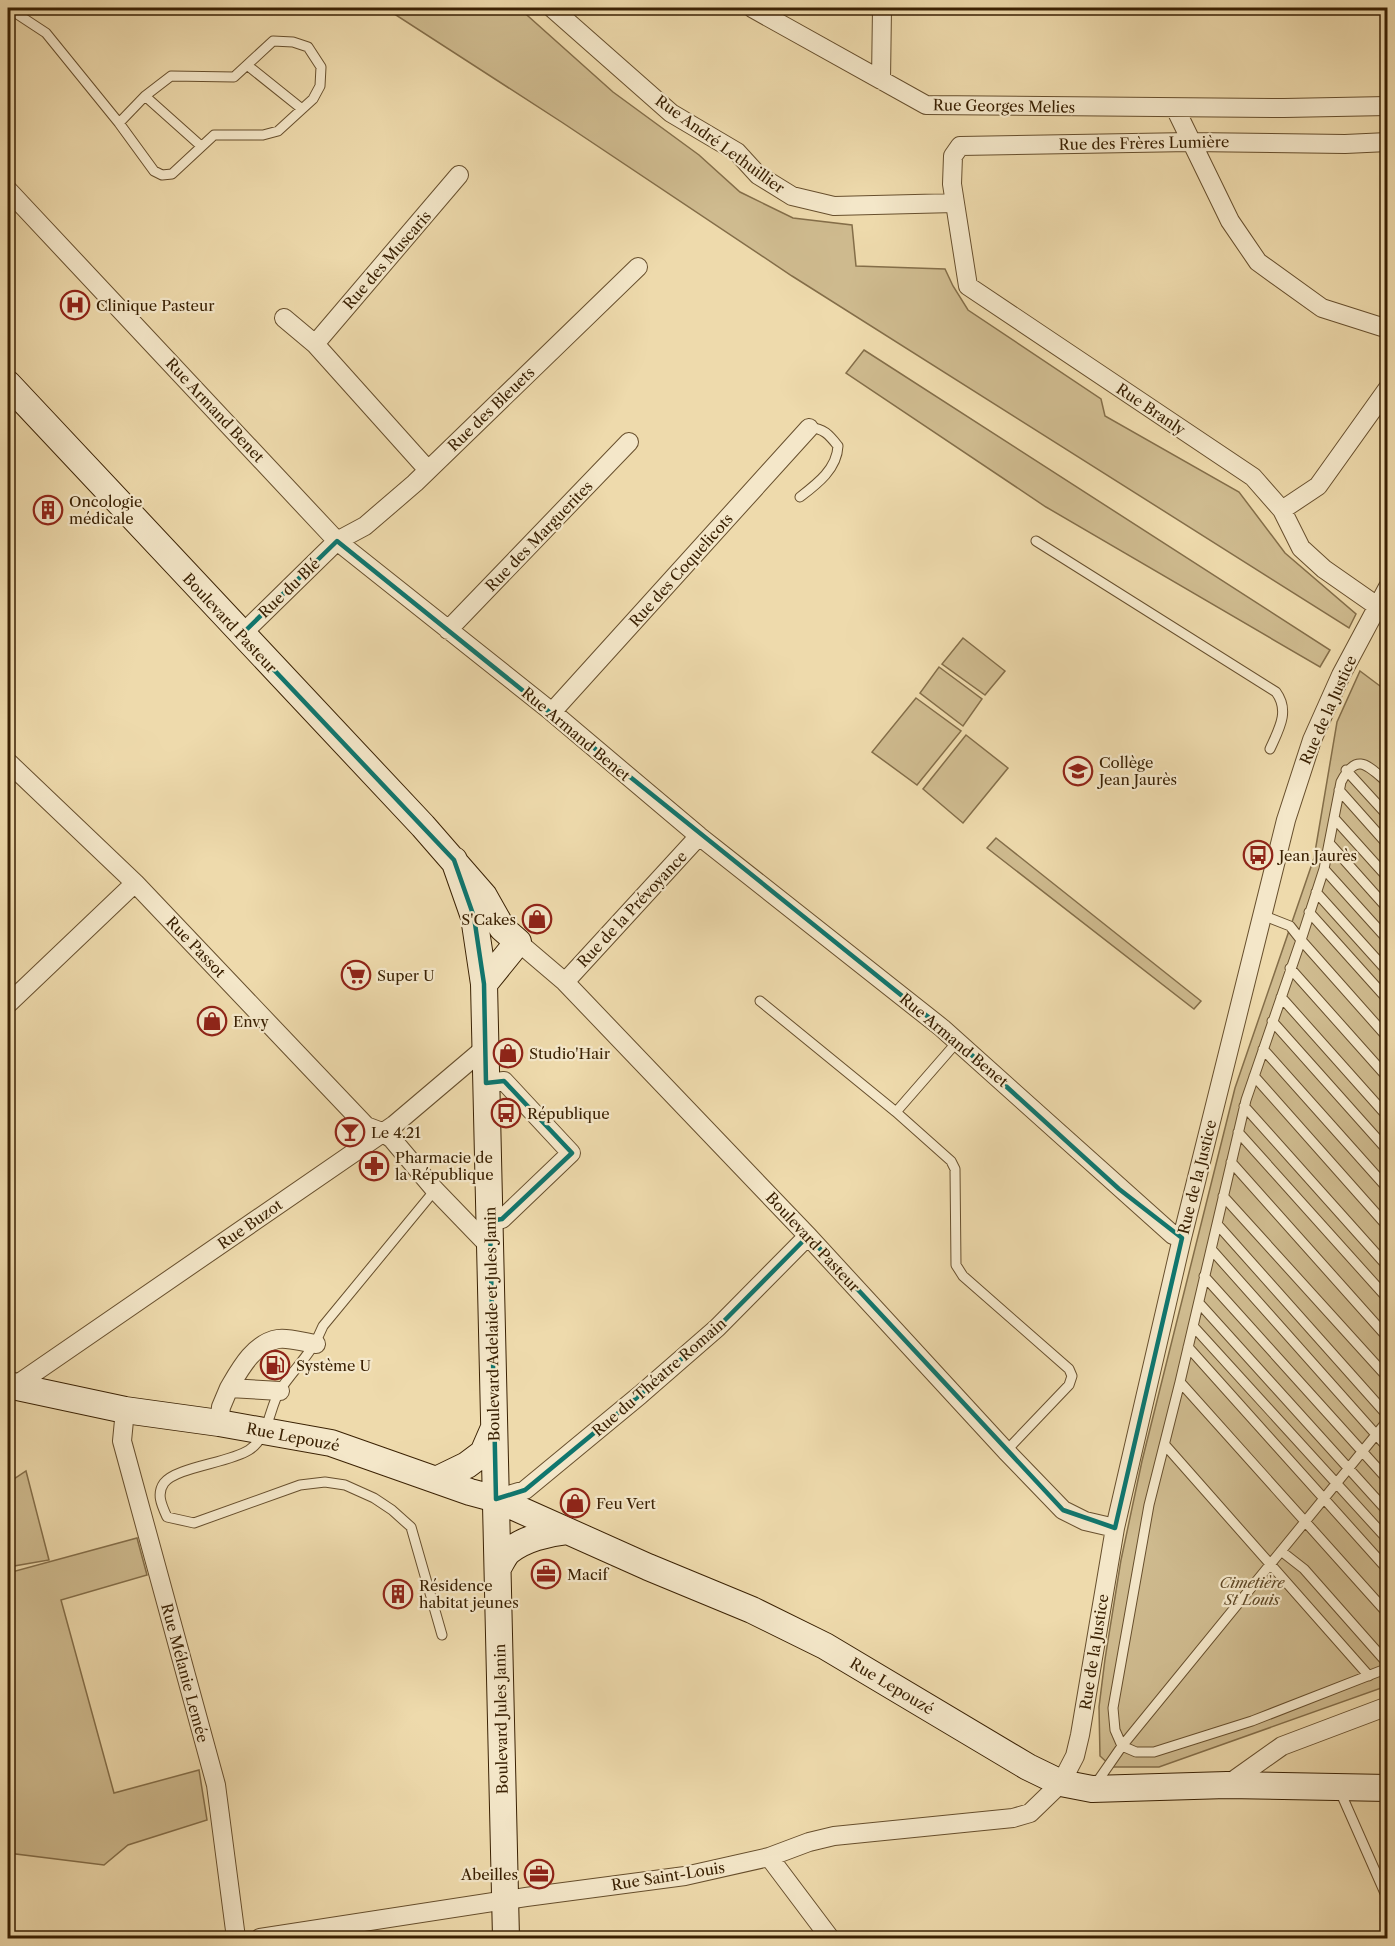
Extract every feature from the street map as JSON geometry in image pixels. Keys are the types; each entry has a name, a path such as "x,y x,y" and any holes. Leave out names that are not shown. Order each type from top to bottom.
{"main road":[{"name":"Boulevard Pasteur","path":"8,384 454,860"},
{"path":"454,860 484,896 502,928 518,942 484,984"},
{"name":"Boulevard Adelaide et Jules Janin","path":"454,860 474,917 484,984 496,1499"},
{"name":"Rue Lepouzé","path":"10,1388 125,1410 219,1423 331,1443 496,1499 648,1567 752,1610 825,1646 1028,1767 1061,1783 1092,1789 1227,1785 1388,1788"},
{"path":"436,1480 467,1465 483,1453 495,1426"},
{"name":"Boulevard Jules Janin","path":"496,1499 498,1568 494,1644 506,1938"},
{"path":"498,1568 508,1552 524,1543 547,1534 567,1531"}],"street":[{"name":"Rue André Lethuillier","path":"552,8 671,113 737,152 758,175 792,196 834,206 956,203"},
{"name":"Rue Georges Melies","path":"752,8 926,105 1174,108 1388,106"},
{"path":"881,80 882,8"},
{"path":"1174,108 1230,221 1258,262 1322,308 1388,329"},
{"name":"Rue des Frères Lumière","path":"956,203 952,184 952,156 960,146 1190,142 1345,144 1388,142"},
{"name":"Rue des Muscaris","path":"315,344 459,175"},
{"name":"Rue Armand Benet","path":"8,190 338,541 552,712 699,836 890,986 1013,1090 1119,1189 1173,1235 1182,1238"},
{"name":"Rue Branly","path":"956,203 968,286 1253,477 1282,510 1300,548 1377,606"},
{"name":"Rue des Bleuets","path":"338,541 365,526 428,470 638,267"},
{"path":"284,318 315,344 428,470"},
{"path":"1282,510 1318,486 1388,388"},
{"name":"Rue des Coquelicots","path":"552,712 809,428"},
{"name":"Rue des Marguerites","path":"448,630 629,442"},
{"name":"Rue du Blé","path":"241,635 338,541"},
{"name":"Rue de la Justice","path":"1061,1783 1075,1756 1080,1735 1114,1528 1182,1238 1286,820 1305,759 1341,675 1388,587"},
{"name":"Rue Passot","path":"8,762 135,883 366,1126 392,1139 435,1190 490,1248"},
{"name":"Rue de la Prévoyance","path":"565,982 699,836"},
{"path":"8,1004 135,883"},
{"name":"Boulevard Pasteur","path":"518,942 565,982 808,1236 1063,1510 1085,1521 1114,1528"},
{"name":"Rue Buzot","path":"10,1388 382,1132 486,1047"},
{"path":"486,1083 504,1081 571,1153 502,1219 490,1221"},
{"name":"Rue du Théatre Romain","path":"496,1499 525,1490 640,1395 710,1335 808,1236"},
{"path":"219,1423 229,1388 256,1349 279,1339 316,1344"},
{"path":"229,1388 280,1391"},
{"name":"Rue Mélanie Lemée","path":"125,1410 122,1440 216,1785 236,1938"},
{"path":"1227,1785 1282,1746 1388,1706"},
{"name":"Rue Saint-Louis","path":"260,1938 685,1876 769,1857 834,1836 1012,1818 1030,1813 1061,1783"},
{"path":"769,1857 830,1938"}],"lane":[{"path":"8,8 46,33 154,171 162,175 172,174 214,135 263,135 279,131 313,99 320,87 321,67 308,47 293,42 273,41 234,77 171,76 145,96 118,123"},
{"path":"247,65 302,109"},
{"path":"145,96 201,146"},
{"path":"800,497 826,474 837,456 838,446 831,436 821,429 809,428"},
{"path":"1036,541 1276,692 1282,700 1283,710 1281,724 1270,749"},
{"path":"1281,1551 1304,1569 1388,1666 1369,1676 1252,1721 1154,1752 1136,1752 1122,1746 1115,1730 1113,1708 1149,1505 1244,1107 1324,869 1339,790 1346,770 1355,764 1365,764 1388,783"},
{"path":"1346,770 1388,816"},
{"path":"1339,790 1388,845"},
{"path":"1334,818 1388,878"},
{"path":"1330,843 1388,909"},
{"path":"1324,869 1388,940"},
{"path":"1316,892 1388,972"},
{"path":"1309,912 1388,1000"},
{"path":"1262,915 1290,926 1388,1038"},
{"path":"1290,968 1388,1078"},
{"path":"1281,997 1388,1117"},
{"path":"760,1001 896,1112 951,1161 955,1169 956,1265 963,1276 1069,1369 1071,1376 1069,1384 1006,1451"},
{"path":"1272,1021 1388,1151"},
{"path":"896,1112 957,1042"},
{"path":"1263,1049 1388,1189"},
{"path":"1254,1076 1388,1227"},
{"path":"1244,1107 1388,1267"},
{"path":"1238,1132 1388,1299"},
{"path":"1231,1162 1388,1338"},
{"path":"435,1190 323,1326 316,1344 280,1391 265,1431 250,1449 222,1462 178,1474 164,1483 159,1501 167,1517 194,1523 300,1485 325,1482 345,1485 374,1498 411,1527 442,1635"},
{"path":"1223,1196 1388,1378"},
{"path":"1092,1789 1122,1746 1388,1418 1217,1224"},
{"path":"1211,1249 1388,1448"},
{"path":"1204,1276 1388,1480"},
{"path":"1198,1303 1388,1512"},
{"path":"1193,1326 1388,1540"},
{"path":"1188,1347 1388,1570"},
{"path":"1180,1382 1388,1614"},
{"path":"1165,1445 1369,1676"},
{"path":"1338,1787 1388,1900"}],"highlighted area":[{"path":"337,541 942,1028 1119,1189 1182,1238 1115,1528 1063,1510 808,1236 717,1328 640,1395 525,1490 496,1499 490,1221 502,1219 572,1153 504,1081 486,1083 484,984 474,917 454,860 241,635"}],"green space":[{"path":"385,8 519,8 613,92 699,155 740,192 793,218 852,225 856,266 945,269 968,310 1101,399 1105,416 1239,492 1285,553 1356,614 1349,628 792,276 563,123"},
{"path":"864,350 1330,650 1320,667 1046,507 846,373"},
{"path":"963,638 1005,671 985,695 942,664"},
{"path":"939,667 982,699 963,726 920,693"},
{"name":"Cimetière St Louis","path":"1360,671 1388,692 1387,1686 1159,1767 1112,1767 1100,1756 1099,1707 1121,1560 1142,1461 1235,1088 1314,858 1337,722"},
{"path":"916,698 961,731 917,785 872,752"},
{"path":"966,735 1008,768 963,823 923,789"},
{"path":"996,838 1201,1001 1194,1009 987,848"},
{"path":"26,1471 49,1560 8,1567 8,1483"},
{"path":"137,1538 147,1575 61,1600 114,1793 199,1770 207,1820 128,1845 104,1865 8,1853 8,1573"}],"place":[{"name":"Clinique Pasteur","path":"75,305"},
{"name":"Oncologie médicale","path":"48,510"},
{"name":"Collège Jean Jaurès","path":"1078,771"},
{"name":"Jean Jaurès","path":"1258,855"},
{"name":"S'Cakes","path":"537,919"},
{"name":"Super U","path":"356,975"},
{"name":"Envy","path":"212,1021"},
{"name":"Studio'Hair","path":"508,1053"},
{"name":"République","path":"506,1113"},
{"name":"Le 4.21","path":"350,1132"},
{"name":"Pharmacie de la République","path":"374,1166"},
{"name":"Système U","path":"275,1365"},
{"name":"Feu Vert","path":"575,1503"},
{"name":"Macif","path":"546,1574"},
{"name":"Résidence habitat jeunes","path":"398,1594"},
{"name":"Abeilles","path":"539,1874"}]}
